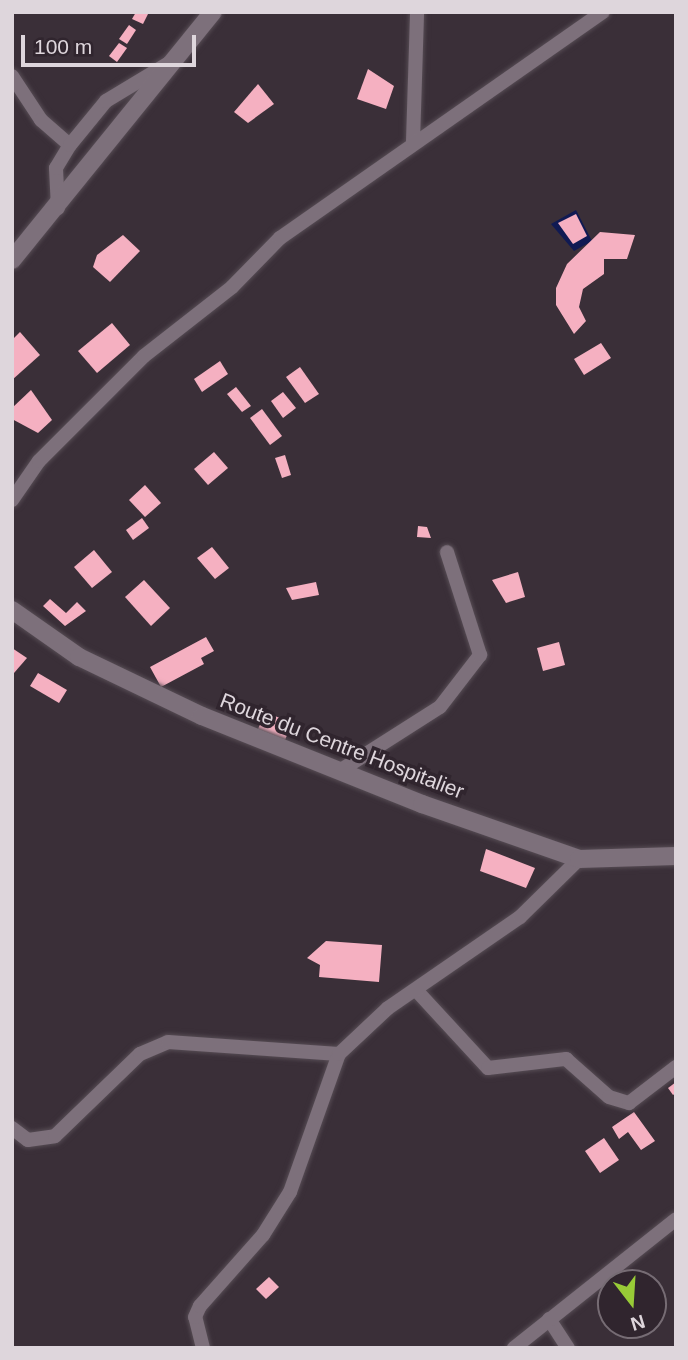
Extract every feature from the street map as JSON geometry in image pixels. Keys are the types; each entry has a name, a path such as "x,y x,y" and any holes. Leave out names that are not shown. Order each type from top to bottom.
{"street":[{"path":"12,260 183,55 213,12"},
{"path":"413,142 417,12"},
{"path":"12,500 39,461 144,356 232,287 280,239 413,142 603,12"},
{"path":"58,208 54,178 70,145 106,101 183,55"},
{"path":"12,76 41,120 70,145"},
{"path":"341,770 440,707 480,655 447,552"},
{"name":"Route du Centre Hospitalier","path":"12,610 79,657 202,716 579,859 676,856"},
{"path":"203,1348 195,1317 289,1192 340,1054 416,990 503,930 579,859"},
{"path":"416,990 488,1068 566,1059 609,1097 629,1103 676,1067"},
{"path":"12,1128 28,1140 55,1136 140,1054 168,1042 340,1054"},
{"path":"514,1348 676,1219"},
{"path":"549,1319 568,1348"}],"shaded area":[{"path":"576,210 592,241 574,251 551,224"}],"building":[{"path":"136,12 149,12 143,24 132,19"},
{"path":"129,25 136,30 127,44 119,39"},
{"path":"119,43 127,48 117,62 109,56"},
{"path":"368,69 394,86 386,109 357,99"},
{"path":"258,84 274,104 248,123 234,112"},
{"path":"576,214 587,236 573,244 558,223"},
{"path":"600,232 635,235 627,259 604,259 604,274 583,289 579,307 586,321 574,334 556,305 556,288 567,264"},
{"path":"123,235 140,251 110,282 93,267 97,255"},
{"path":"112,323 130,345 97,373 78,351"},
{"path":"20,332 40,355 12,380 12,340"},
{"path":"601,343 611,358 584,375 574,359"},
{"path":"220,361 228,374 202,392 194,379"},
{"path":"300,367 319,394 305,403 286,377"},
{"path":"236,387 251,406 242,412 227,394"},
{"path":"31,390 52,420 38,433 12,419 12,408"},
{"path":"283,392 296,408 283,418 271,401"},
{"path":"262,409 282,436 270,445 250,418"},
{"path":"214,452 228,468 208,485 194,469"},
{"path":"285,455 291,475 282,478 275,458"},
{"path":"145,485 161,503 145,517 129,500"},
{"path":"142,518 149,528 133,540 126,530"},
{"path":"418,526 427,527 431,538 417,537"},
{"path":"212,547 229,568 215,579 197,558"},
{"path":"94,550 112,572 92,588 74,567"},
{"path":"518,572 525,597 506,603 492,580"},
{"path":"144,580 170,608 151,626 125,597"},
{"path":"316,582 319,595 292,600 286,588"},
{"path":"50,599 66,613 77,602 86,611 65,626 43,606"},
{"path":"206,637 214,651 201,658 204,664 161,687 150,667"},
{"path":"559,642 565,665 543,671 537,648"},
{"path":"12,648 27,658 14,673 12,671"},
{"path":"38,673 67,690 59,703 30,686"},
{"path":"265,712 292,723 285,740 258,729"},
{"path":"486,849 535,868 526,888 480,871"},
{"path":"326,941 382,945 379,982 319,977 320,965 307,958"},
{"path":"676,1082 676,1093 673,1095 668,1088"},
{"path":"634,1112 655,1141 641,1150 628,1132 619,1139 612,1127"},
{"path":"604,1138 619,1160 600,1173 585,1151"},
{"path":"269,1277 279,1287 266,1299 256,1289"}]}
